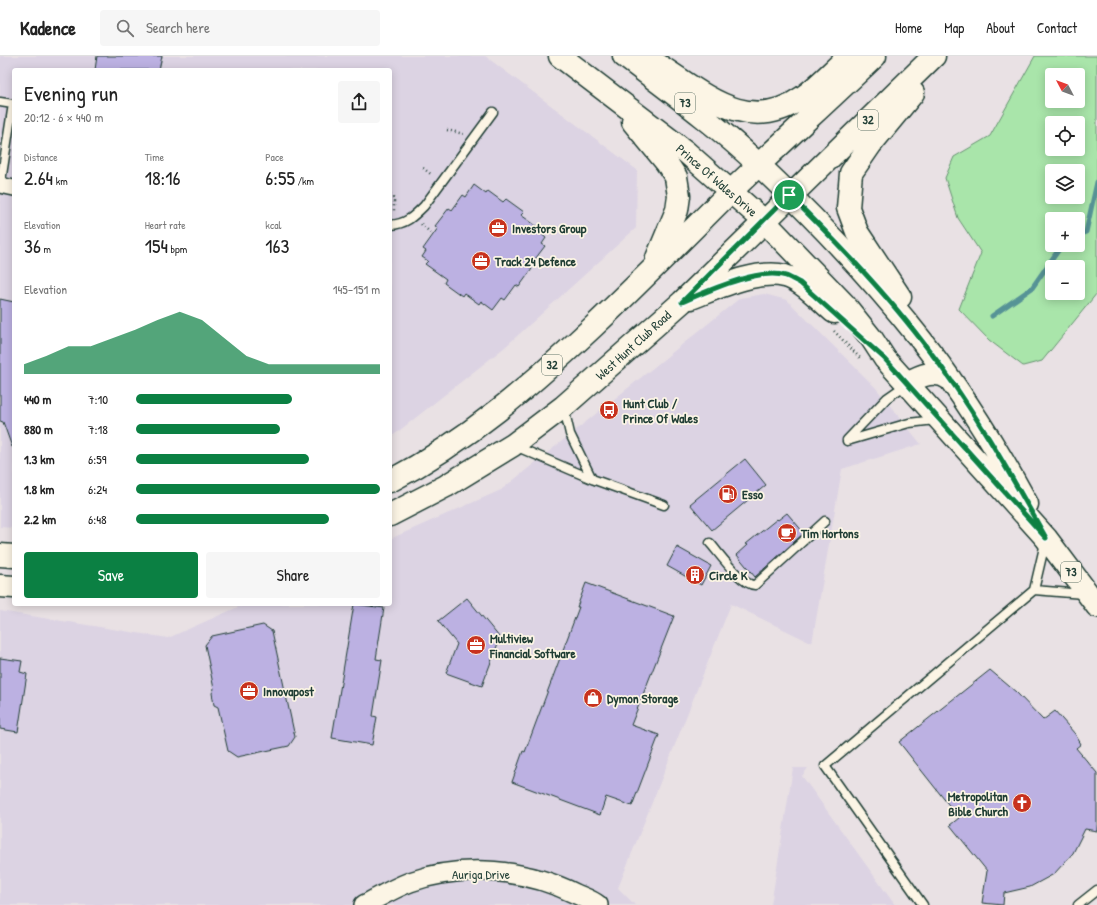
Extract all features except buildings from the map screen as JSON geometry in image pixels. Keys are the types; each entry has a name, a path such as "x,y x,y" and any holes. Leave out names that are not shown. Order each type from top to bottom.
{"main road":[{"name":"Prince Of Wales Drive","path":"560,56 656,128 764,221 844,304 872,339 885,359 1046,538 1093,600"},
{"name":"Prince Of Wales Drive","path":"624,56 713,125 759,165 829,235 922,340 950,379 1004,462 1046,538"},
{"path":"644,56 722,105 740,111 758,114 777,110 803,97 849,56"},
{"name":"32","path":"392,480 445,449 511,402 541,376 651,272 731,191 875,56"},
{"name":"West Hunt Club Road","path":"392,514 446,486 513,445 563,407 682,302 789,195 934,56"},
{"path":"922,340 908,307 857,232 848,208 851,173 860,159 943,56"},
{"path":"608,92 666,162 676,177 679,196 677,210 651,272"},
{"path":"682,302 733,282 770,274 785,276 800,283 885,359"},
{"path":"907,383 927,374 939,374 950,379"},
{"path":"0,555 12,556"},
{"path":"0,586 12,587"}],"street":[{"name":"Auriga Drive","path":"364,905 410,882 447,873 485,871 521,874 559,885 598,905"}],"lane":[{"path":"0,102 12,104"},
{"path":"392,225 400,224 414,216 424,206 493,112"},
{"path":"4,187 12,113"},
{"path":"907,383 887,398 847,441 908,423 940,420"},
{"path":"563,407 570,434 592,479"},
{"path":"513,445 592,479 664,505"},
{"path":"710,543 742,579 749,585 755,585 825,522"},
{"path":"923,905 825,766 1034,590 1046,538"},
{"path":"1034,590 1093,600"},
{"path":"1078,905 1097,890"}],"path":[{"path":"392,197 394,199 394,214 400,224"},
{"path":"830,327 862,360"}],"shaded area":[{"path":"0,56 485,56 637,170 636,228 505,347 392,436 392,68 12,68 12,528 0,527"},
{"path":"764,294 787,300 875,387 921,444 842,469 812,643 731,604 618,888 635,905 0,905 0,611 168,638 240,606 392,606 392,538 501,490 740,298"},
{"path":"793,768 808,768 802,776 895,905 771,905"}],"green space":[{"path":"1035,56 1097,56 1097,293 1042,361 1023,366 989,340 959,309 981,253 958,218 945,178 954,157 990,136"}],"waterway":[{"path":"1085,232 1097,182"},
{"path":"992,316 1032,288 1057,252"}],"place":[{"name":"Investors Group","path":"498,228"},
{"name":"Track 24 Defence","path":"481,261"},
{"name":"Hunt Club / Prince Of Wales","path":"609,410"},
{"name":"Esso","path":"728,494"},
{"name":"Tim Hortons","path":"787,533"},
{"name":"Circle K","path":"695,575"},
{"name":"Multiview Financial Software","path":"476,645"},
{"name":"Innovapost","path":"249,691"},
{"name":"Dymon Storage","path":"593,698"},
{"name":"Metropolitan Bible Church","path":"1022,803"}],"route":[{"path":"789,195 829,235 922,340 955,386 1004,462 1046,538 885,359 800,283 785,276 770,274 733,282 682,302 789,195"}]}
